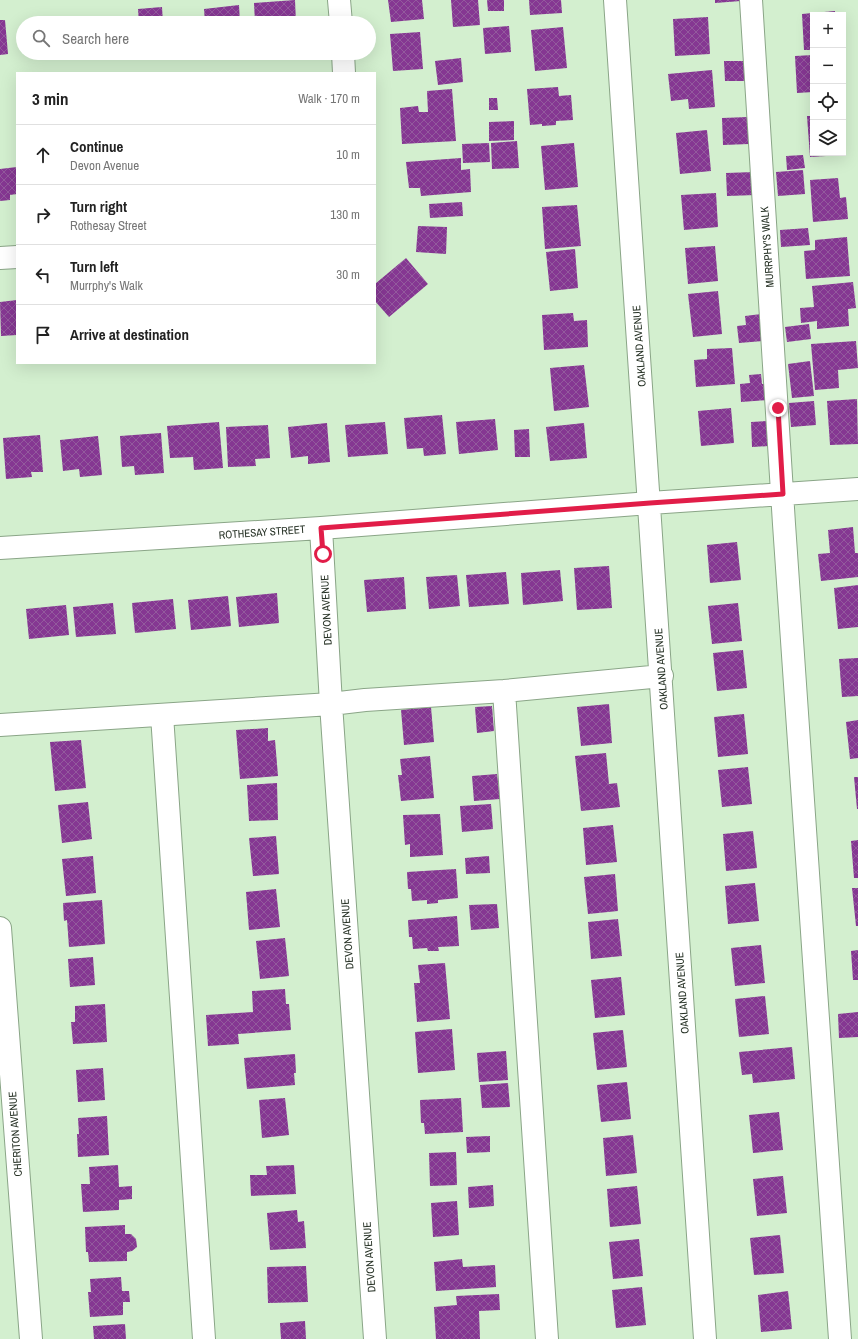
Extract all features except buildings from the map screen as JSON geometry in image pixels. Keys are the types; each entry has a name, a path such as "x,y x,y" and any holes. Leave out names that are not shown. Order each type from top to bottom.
{"street":[{"path":"339,0 340,16"},
{"name":"OAKLAND AVENUE","path":"615,0 662,676 705,1339"},
{"name":"MURRPHY'S WALK","path":"751,0 840,1339"},
{"path":"343,60 344,72"},
{"path":"0,258 16,257"},
{"name":"ROTHESAY STREET","path":"0,548 321,528 858,489"},
{"name":"DEVON AVENUE","path":"321,528 331,704 375,1339"},
{"path":"0,724 331,704 365,700 504,691 662,676"},
{"path":"504,691 547,1339"},
{"path":"162,715 204,1339"},
{"name":"CHERITON AVENUE","path":"0,928 31,1339"}],"route":[{"path":"323,554 321,528 783,494 780,464 778,408"}]}
